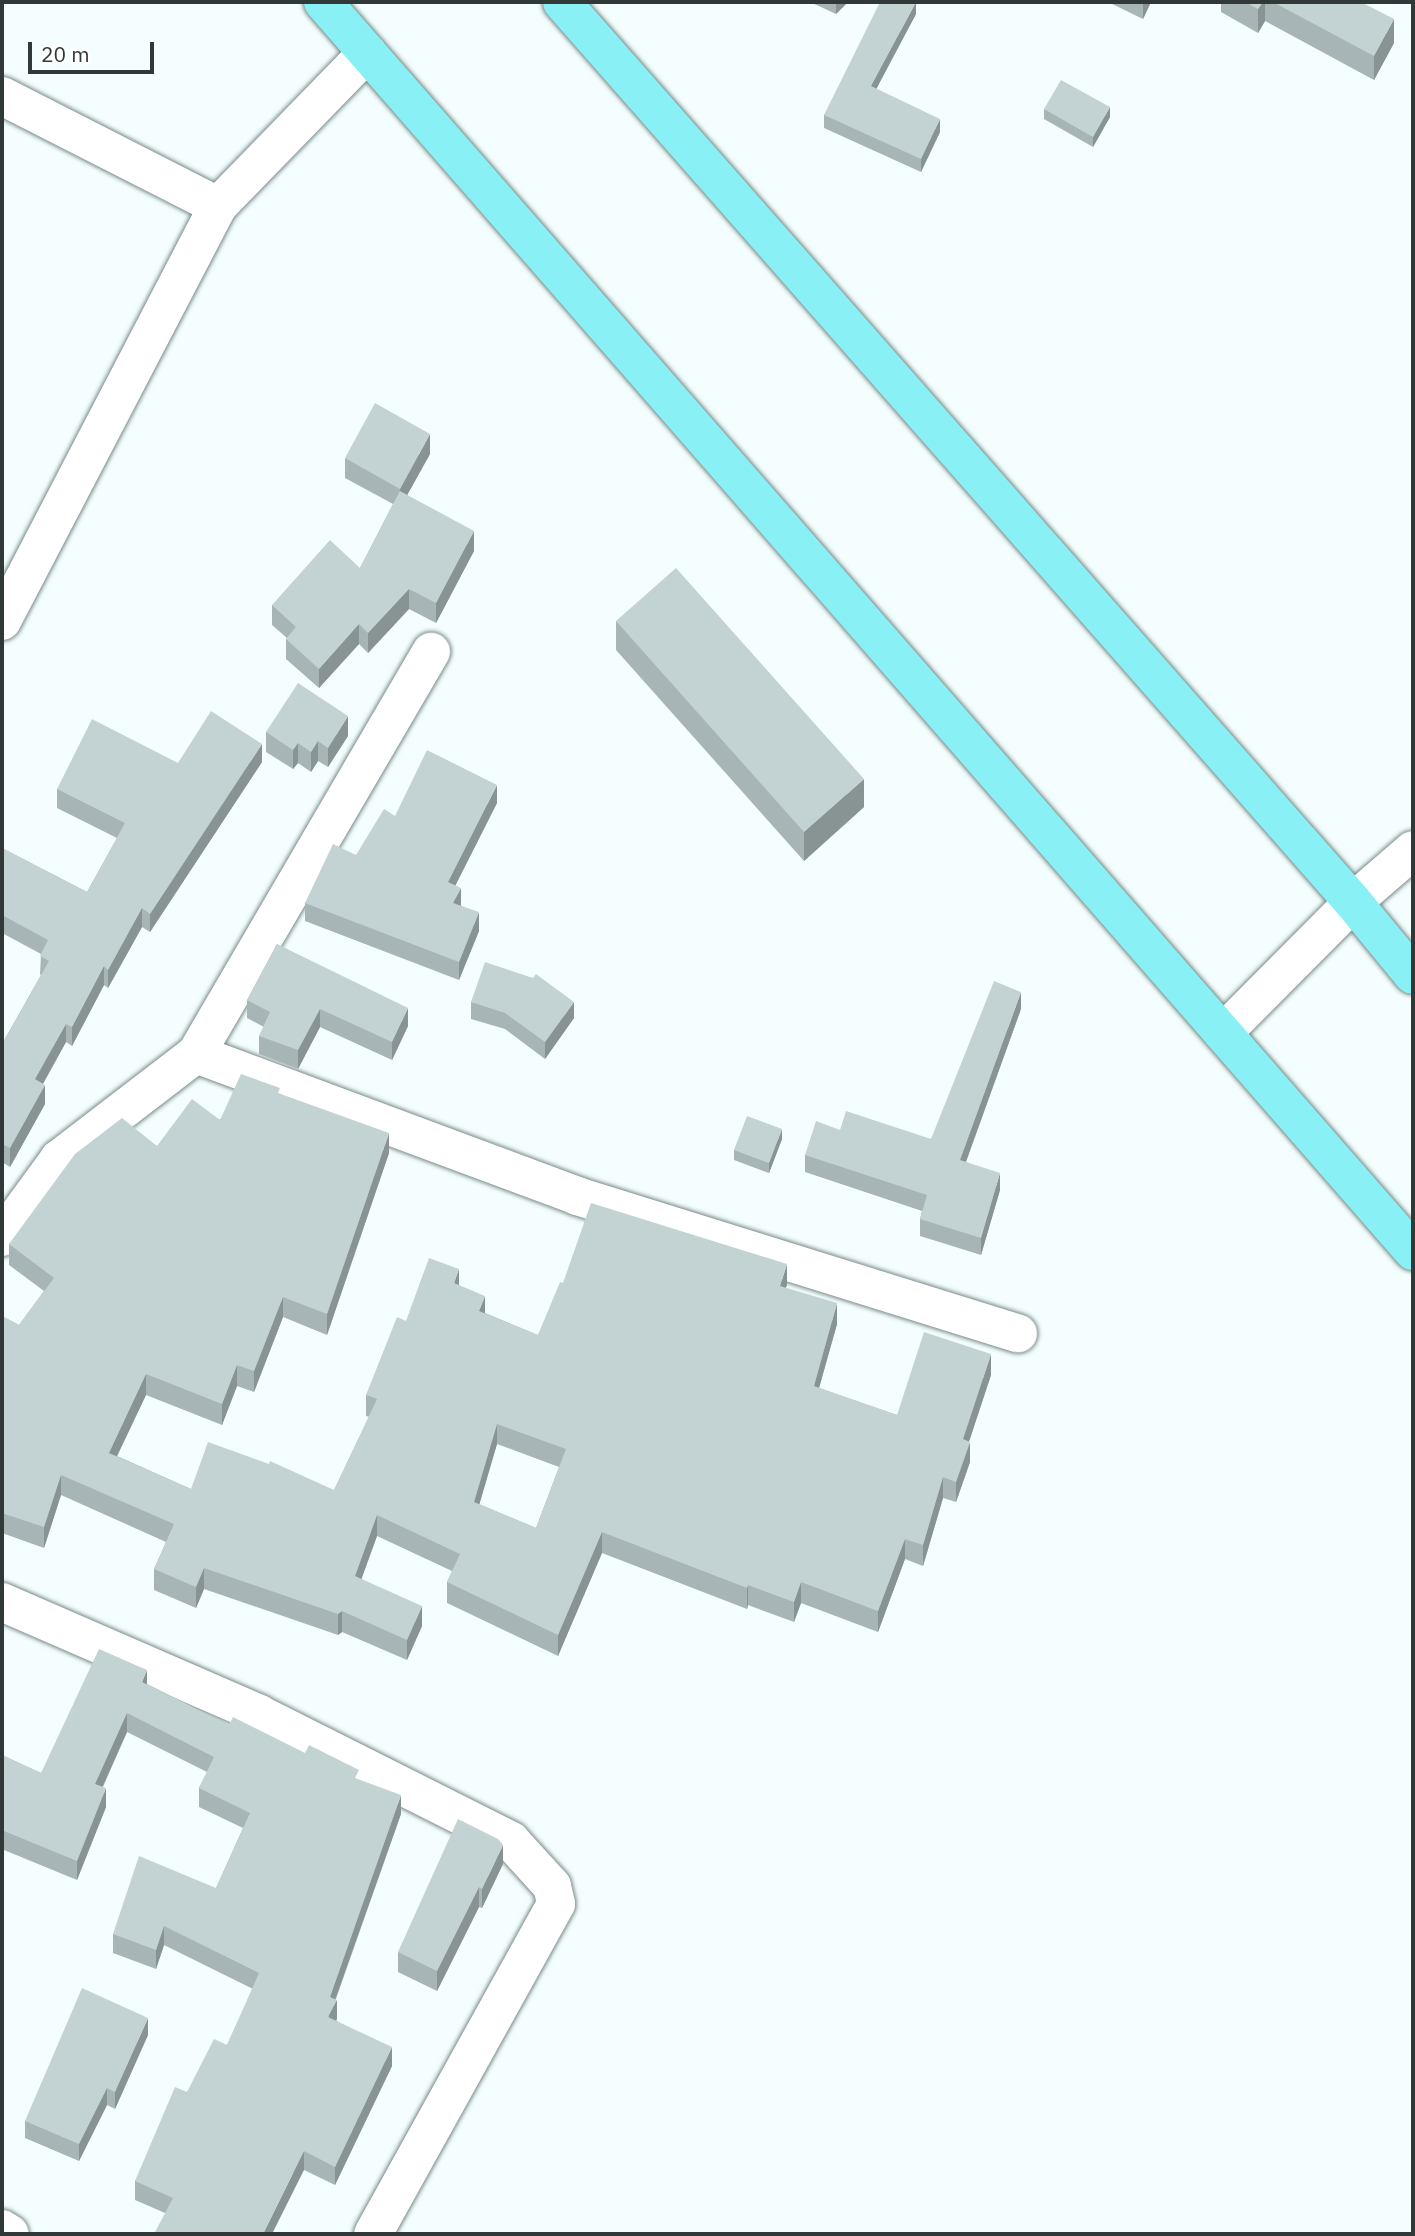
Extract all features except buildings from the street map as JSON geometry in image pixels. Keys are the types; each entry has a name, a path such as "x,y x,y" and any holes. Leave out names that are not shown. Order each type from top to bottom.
{"main road":[{"path":"323,2 1413,1251"},
{"path":"562,2 1353,902 1413,975"}],"street":[{"path":"2,621 218,206 367,53"},
{"path":"2,96 218,206"},
{"path":"2,1237 59,1159 196,1054 431,652"},
{"path":"1223,1033 1353,902 1413,849"},
{"path":"196,1054 577,1196 1018,1333"},
{"path":"2,1602 259,1714 511,1841 552,1886 556,1905 373,2234"},
{"path":"2,2230 10,2234"}]}
